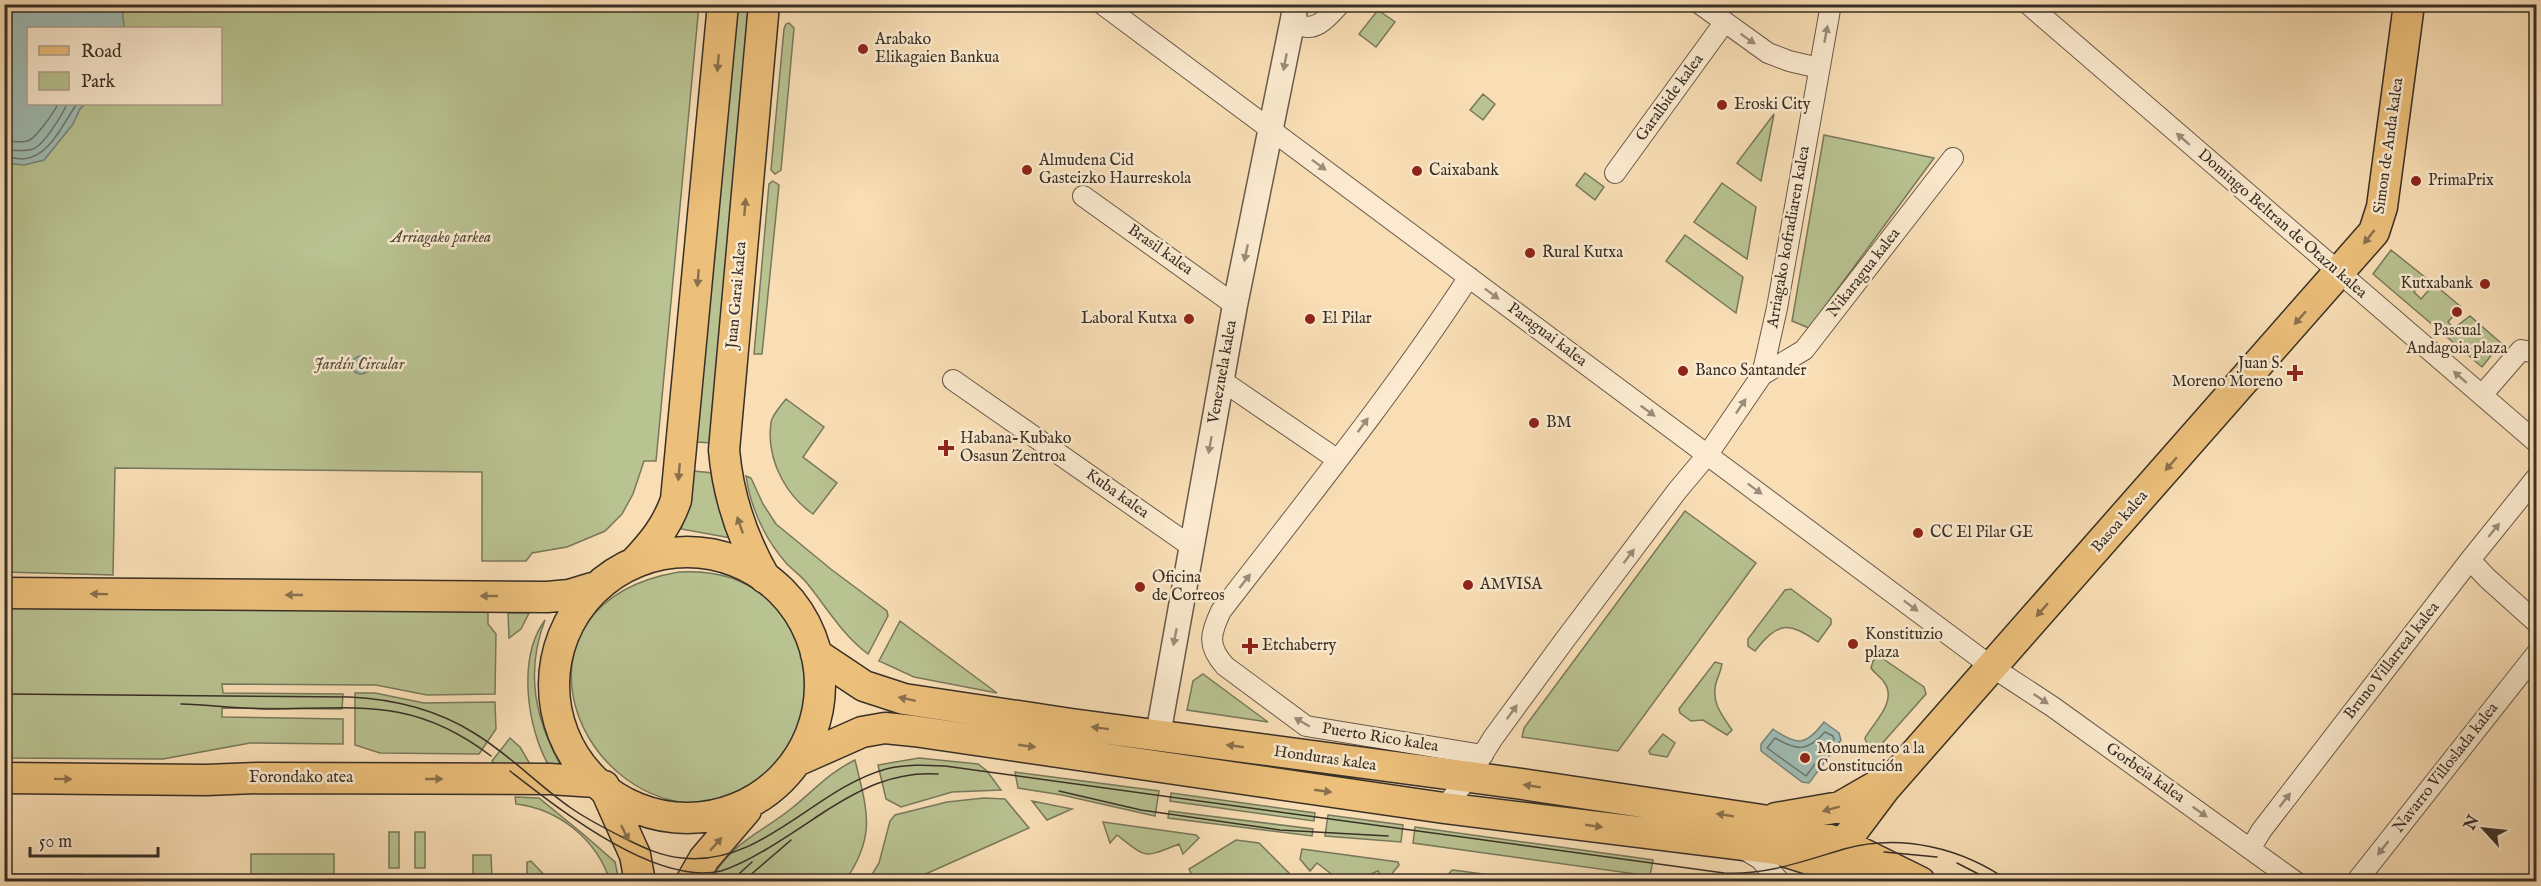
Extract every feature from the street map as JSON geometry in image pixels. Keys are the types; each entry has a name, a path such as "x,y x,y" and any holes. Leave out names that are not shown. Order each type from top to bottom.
{"main road":[{"path":"4,592 547,597 569,595 592,588 634,563 659,536 670,518 676,501 723,4"},
{"name":"Juan Garai kalea","path":"764,4 724,450 727,481 733,505 748,548 765,578"},
{"name":"Simon de Anda kalea","path":"2338,274 2374,232 2379,220 2409,4"},
{"name":"Basoa kalea","path":"1828,864 1900,771 2338,274"},
{"path":"634,563 667,555 691,554 715,557 738,564 765,578 795,609 816,654 820,681 819,708 812,735 801,759 786,779 746,810 704,859 691,882"},
{"path":"592,588 573,610 558,640 552,676 556,712 570,743 600,784 635,855 640,882"},
{"name":"Honduras kalea","path":"816,654 864,686 904,699 1158,735 1475,767 1762,820 1828,864"},
{"name":"Honduras kalea","path":"801,759 851,736 885,728 981,739 1444,808 1777,849 1828,864"},
{"name":"Basoa kalea","path":"1762,820 1840,807 1862,796 1900,771"},
{"name":"Forondako atea","path":"4,778 550,779 600,784"},
{"path":"600,784 631,800 675,815 710,817 746,810"},
{"path":"1874,874 1874,831 1880,795"},
{"path":"1828,864 1920,882"}],"street":[{"name":"Paraguai kalea","path":"1102,4 1992,667"},
{"name":"Venezuela kalea","path":"1295,7 1298,24 1305,28 1312,28 1328,18 1340,4"},
{"path":"1700,4 1768,53 1819,68"},
{"name":"Arriagako kofradiaren kalea","path":"1708,454 1762,375 1778,308 1831,4"},
{"name":"Domingo Beltran de Otazu kalea","path":"2028,4 2338,274 2536,442"},
{"name":"Venezuela kalea","path":"1158,735 1235,305 1295,7"},
{"name":"Garalbide kalea","path":"1615,173 1724,23"},
{"name":"Nikaragua kalea","path":"1762,375 1804,351 1953,158"},
{"name":"Brasil kalea","path":"1083,196 1235,305"},
{"name":"Puerto Rico kalea","path":"1469,277 1338,460 1221,611 1212,630 1212,644 1216,656 1225,666 1306,726 1475,767"},
{"path":"2482,395 2521,350 2536,353"},
{"name":"Kuba kalea","path":"953,380 1192,547"},
{"path":"1221,380 1338,460"},
{"path":"1444,808 1621,566 1708,454"},
{"name":"Bruno Villarreal kalea","path":"2251,848 2261,831 2536,478"},
{"path":"2470,560 2536,622"},
{"name":"Navarro Villoslada kalea","path":"2356,882 2536,654"},
{"name":"Gorbeia kalea","path":"1992,667 2054,707 2296,882"},
{"path":"1737,845 1760,859 1780,882"}],"green space":[{"name":"Arriagako parkea","path":"4,5 699,5 656,461 644,461 633,494 622,514 605,531 567,547 532,553 526,561 482,561 482,472 115,468 113,575 5,572"},
{"path":"737,5 753,5 712,443 696,442"},
{"path":"1378,10 1395,22 1376,47 1359,34"},
{"path":"789,23 794,28 781,170 775,174 771,170 784,29"},
{"path":"1483,94 1495,104 1483,120 1470,110"},
{"path":"1774,114 1761,181 1737,163"},
{"path":"1824,135 1934,158 1809,328 1792,321"},
{"path":"1585,173 1604,187 1595,200 1576,185"},
{"path":"773,181 779,185 762,354 754,354 769,184"},
{"path":"1722,183 1756,207 1747,259 1694,222"},
{"path":"1685,235 1743,277 1736,313 1666,261"},
{"path":"2391,250 2426,278 2414,292 2421,299 2434,284 2461,307 2448,322 2454,328 2470,316 2501,343 2482,367 2373,274"},
{"path":"786,399 824,427 803,457 837,483 813,514 788,489 773,457 771,422"},
{"path":"693,471 714,473 731,538 681,529 690,500"},
{"path":"746,476 751,478 763,504 776,524 887,611 888,616 868,654 844,631 808,584 787,564 772,544 755,512"},
{"path":"1685,511 1756,563 1618,751 1522,737 1524,728"},
{"path":"679,572 732,578 770,601 795,636 806,676 804,719 789,757 760,787 718,802 668,799 626,779 594,746 576,706 572,664 586,624 621,592"},
{"path":"1791,589 1831,619 1831,624 1818,642 1799,630 1784,628 1770,634 1755,651 1748,646 1748,639 1785,590"},
{"path":"5,607 488,612 488,624 496,634 495,694 427,695 376,685 222,684 223,693 343,694 342,709 222,708 222,717 343,719 343,744 250,743 163,759 5,758"},
{"path":"508,613 529,613 521,629 509,638"},
{"path":"545,620 535,658 534,677 539,713 561,766 549,766 541,750 535,732 528,693 531,654 536,636"},
{"path":"900,621 997,693 914,677 879,661"},
{"path":"1879,656 1924,687 1926,694 1878,748 1870,746 1865,738 1887,704 1888,689 1871,668 1873,661"},
{"path":"1715,662 1722,664 1716,683 1715,697 1718,708 1732,730 1727,735 1703,720 1691,721 1680,713 1679,709"},
{"path":"1203,674 1268,722 1187,710 1193,681"},
{"path":"355,693 375,693 424,703 495,702 496,729 479,754 380,753 355,745"},
{"path":"1663,734 1675,743 1667,757 1650,754 1649,751"},
{"path":"510,738 520,747 530,764 496,765 492,761"},
{"path":"919,758 978,764 987,771 1001,790 952,792 901,807 886,799 878,765"},
{"path":"855,760 866,808 865,836 862,850 845,881 710,881 737,847 792,808 830,776"},
{"path":"1015,772 1159,791 1155,816 1062,795 1018,788"},
{"path":"1171,793 1315,813 1314,821 1170,801"},
{"path":"515,797 539,798 615,862 619,881 610,881 596,852 574,829 547,812 516,804"},
{"path":"984,798 1005,799 1029,828 910,881 868,881 879,863 890,821 895,815 947,802"},
{"path":"1032,801 1072,809 1047,820"},
{"path":"1169,811 1313,829 1312,836 1168,818"},
{"path":"1328,815 1403,825 1401,842 1325,836"},
{"path":"1103,822 1196,835 1199,838 1183,854 1179,844 1146,854 1117,835 1110,843"},
{"path":"1415,827 1653,860 1650,876 1413,843"},
{"path":"389,832 399,832 399,868 389,868"},
{"path":"415,832 425,832 425,868 415,868"},
{"path":"1236,840 1259,843 1297,881 1185,881 1193,878 1189,869"},
{"path":"1302,849 1398,862 1399,865 1386,881 1383,881 1378,871 1358,879 1345,881 1340,880 1317,863 1310,871 1300,859"},
{"path":"251,854 334,854 334,881 251,881"},
{"path":"473,855 491,855 492,880 473,881"},
{"path":"531,861 549,881 527,881 527,862"},
{"path":"1452,870 1461,871 1534,881 1443,881"},
{"path":"14,874 82,874 88,881 21,881"}],"water":[{"path":"5,4 122,5 124,27 27,27 27,105 84,105 73,124 44,160 24,165 5,163"},
{"path":"357,356 365,356 370,361 368,372 357,374 352,369 352,361"},
{"path":"1824,722 1839,733 1841,740 1809,783 1802,782 1761,751 1761,744 1773,729 1795,741 1801,741 1812,736"}],"tram line":[{"path":"4,694 349,697 398,703 430,712 474,733 591,821 646,848 682,858 711,858 738,851 763,839 860,779 886,769 923,765 945,766 1724,873 1770,869 1866,844 1909,843 1952,852 1992,870 2010,882"},
{"path":"181,704 262,709 386,710 412,715 437,724 463,737 491,756"},
{"path":"510,771 554,805 609,841 638,856 667,867 695,873 721,871 747,860 837,804 878,783 907,775 938,774"},
{"path":"1059,791 1141,810 1280,830 1388,836"},
{"path":"748,877 791,840"},
{"path":"1884,852 1937,857"},
{"path":"730,882 752,862"},
{"path":"1957,863 1994,882"}],"place":[{"name":"Arabako Elikagaien Bankua","path":"863,49"},
{"name":"Eroski City","path":"1722,105"},
{"name":"Almudena Cid Gasteizko Haurreskola","path":"1027,170"},
{"name":"Caixabank","path":"1417,171"},
{"name":"PrimaPrix","path":"2416,181"},
{"name":"Rural Kutxa","path":"1530,253"},
{"name":"Kutxabank","path":"2485,284"},
{"name":"Pascual Andagoia plaza","path":"2457,312"},
{"name":"Laboral Kutxa","path":"1189,319"},
{"name":"El Pilar","path":"1310,319"},
{"name":"Banco Santander","path":"1683,371"},
{"name":"Juan S. Moreno Moreno","path":"2295,373"},
{"name":"BM","path":"1534,423"},
{"name":"Habana-Kubako Osasun Zentroa","path":"946,448"},
{"name":"CC El Pilar GE","path":"1918,533"},
{"name":"AMVISA","path":"1468,585"},
{"name":"Oficina de Correos","path":"1140,587"},
{"name":"Konstituzio plaza","path":"1853,644"},
{"name":"Etchaberry","path":"1250,646"},
{"name":"Monumento a la Constitución","path":"1805,758"}],"park label":[{"name":"Jardín Circular","path":"359,365"}]}
